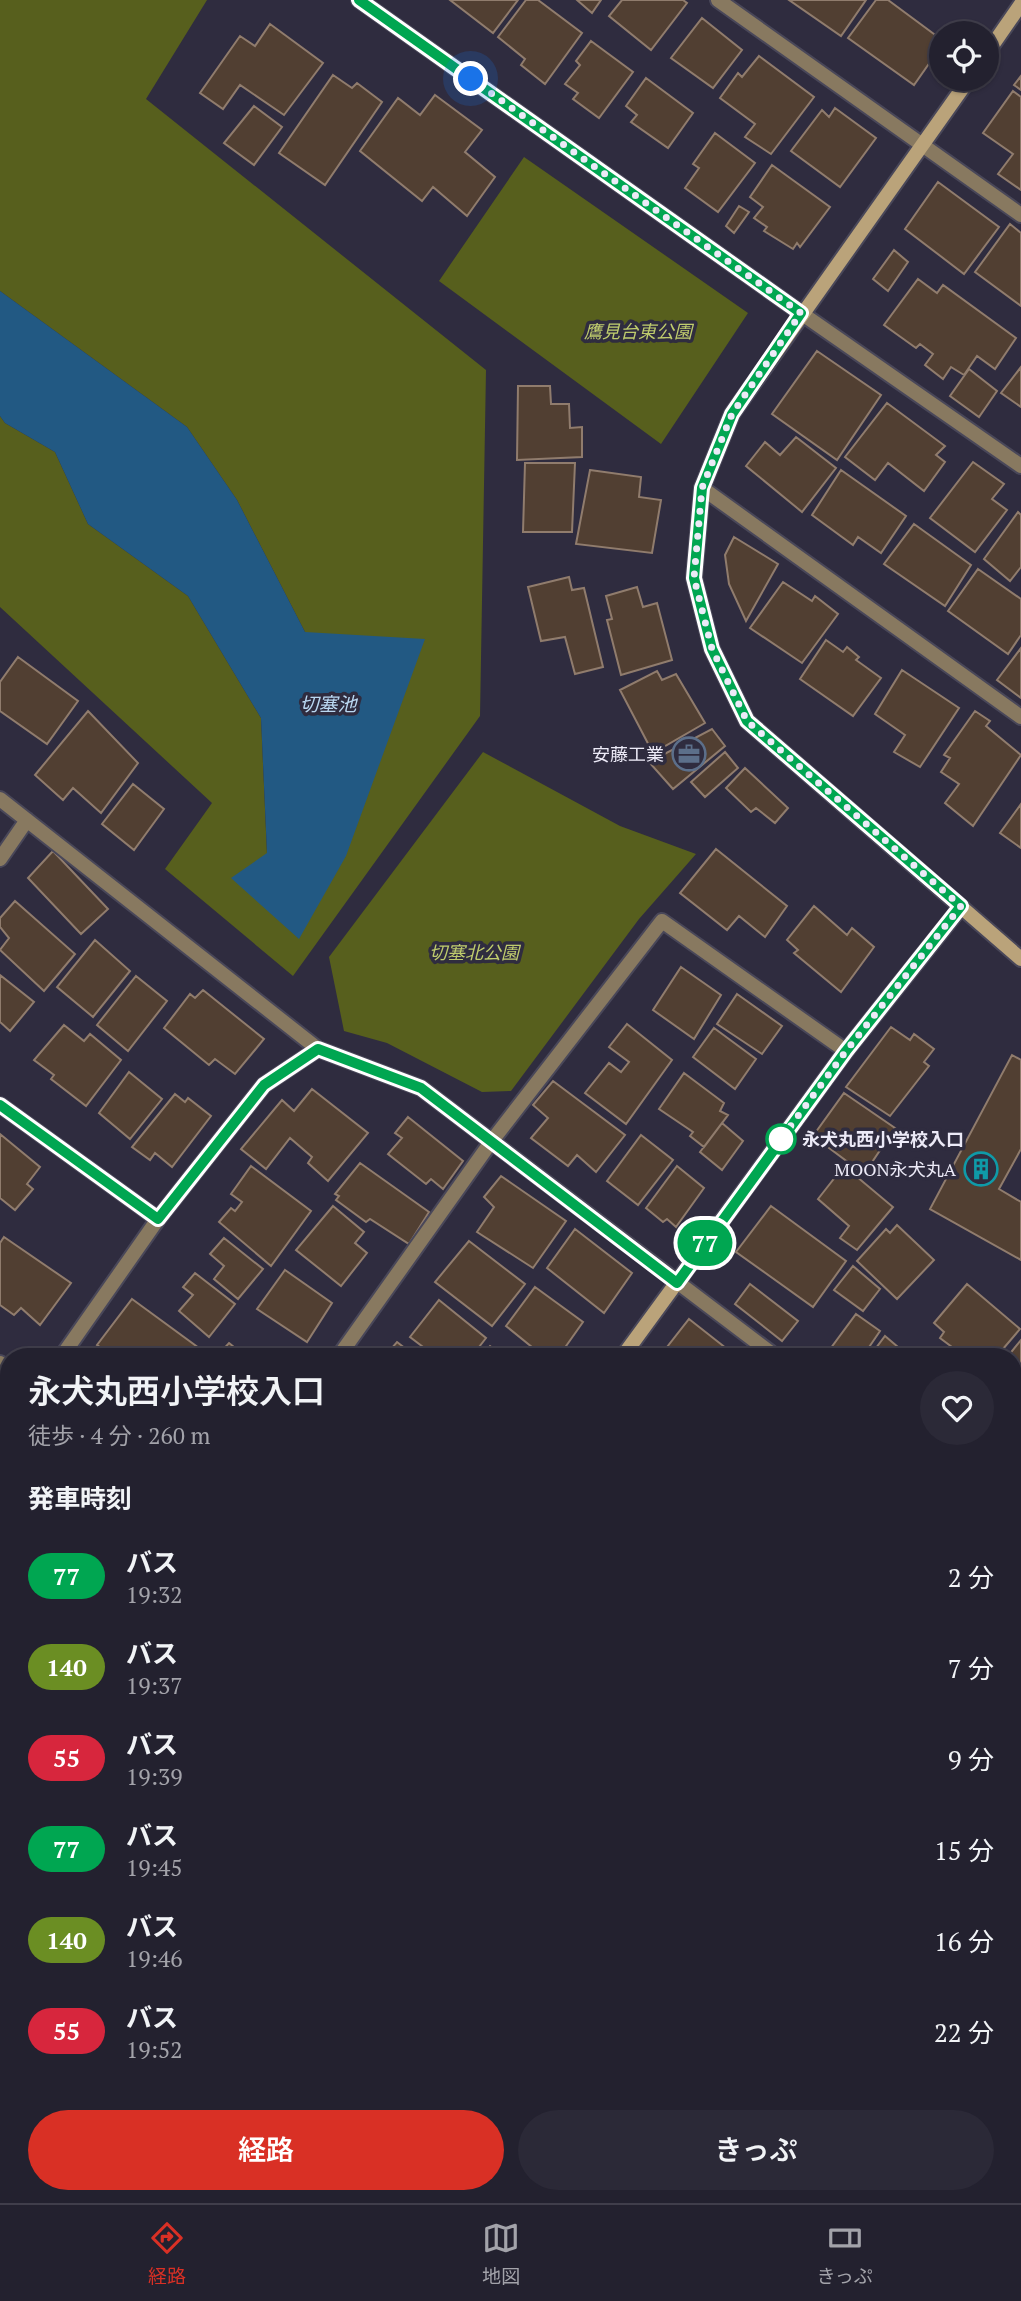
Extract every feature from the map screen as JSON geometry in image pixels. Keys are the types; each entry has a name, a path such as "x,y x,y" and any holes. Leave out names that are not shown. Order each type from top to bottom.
{"street":[{"path":"359,0 1021,467"},
{"path":"718,0 1021,215"},
{"path":"999,36 1021,4"},
{"path":"961,91 732,414 702,488 694,578 712,649 747,721 1021,959"},
{"path":"702,488 1021,717"},
{"path":"0,799 318,1049 421,1088 764,1348"},
{"path":"0,859 27,820"},
{"path":"629,1348 846,1051 961,906"},
{"path":"345,1348 491,1142 662,921 846,1051"},
{"path":"68,1348 158,1219 264,1085 318,1049"},
{"path":"0,1105 158,1219"}],"green space":[{"path":"0,0 207,0 146,99 486,370 480,716 293,976 165,869 212,803 0,607 0,416 5,423 55,452 88,524 188,596 261,718 267,854 298,938 305,632 237,500 187,427 0,291"},
{"name":"鷹見台東公園","path":"524,157 748,313 661,444 439,281"},
{"name":"切塞北公園","path":"483,752 620,826 696,854 639,919 511,1091 482,1092 387,1043 344,1031 329,957"}],"water":[{"name":"切塞池","path":"0,291 187,427 237,500 305,632 425,639 346,856 299,939 231,878 267,853 261,718 188,596 88,524 55,452 5,423 0,416"}],"building":[{"path":"450,0 518,0 493,33"},
{"path":"526,0 538,0 582,33 545,84 521,65 525,59 498,37"},
{"path":"577,0 601,0 592,13"},
{"path":"622,0 683,0 687,3 651,50 609,16"},
{"path":"789,0 866,0 841,36"},
{"path":"876,0 888,0 929,30 929,64 914,85 848,38"},
{"path":"702,18 742,50 713,88 671,58"},
{"path":"270,24 323,63 284,115 240,85 223,109 200,93 240,36 255,46"},
{"path":"591,41 633,72 599,118 573,99 578,93 565,84 580,65 576,61"},
{"path":"759,56 814,97 771,154 745,137 755,124 720,98 738,73 742,77"},
{"path":"333,75 352,88 357,83 382,102 325,185 279,153"},
{"path":"1021,76 1021,90 1014,85"},
{"path":"646,78 693,113 668,148 631,122 637,115 626,106"},
{"path":"1013,91 1021,97 1021,190 998,174 1013,154 983,133"},
{"path":"435,95 482,130 465,152 495,177 467,216 433,187 422,201 360,151 398,98 420,115"},
{"path":"254,106 282,127 254,165 224,143"},
{"path":"835,108 876,138 840,187 791,151 822,110 829,117"},
{"path":"715,133 755,163 718,212 685,188 699,168 693,164"},
{"path":"772,165 830,207 800,247 797,243 793,249 764,231 767,227 754,218 763,207 750,197"},
{"path":"938,182 999,227 964,274 905,229"},
{"path":"739,206 749,212 734,233 726,226"},
{"path":"1010,224 1021,233 1021,306 975,272"},
{"path":"894,250 908,262 888,291 873,279"},
{"path":"918,279 937,293 943,285 1016,338 995,369 977,356 964,375 951,367 943,379 925,365 933,354 920,344 916,348 884,325"},
{"path":"817,351 881,395 837,460 772,414"},
{"path":"1021,367 1021,407 1001,393"},
{"path":"969,369 997,391 979,417 950,396"},
{"path":"518,386 550,386 551,404 569,404 570,428 582,427 582,457 517,460"},
{"path":"887,403 945,446 936,455 945,462 924,491 888,463 875,480 845,457"},
{"path":"796,437 836,468 802,512 746,466 765,442 780,455"},
{"path":"973,462 1004,484 992,499 1007,510 975,552 930,518"},
{"path":"525,463 575,463 572,532 523,532"},
{"path":"590,470 641,477 639,497 661,500 652,553 576,544"},
{"path":"841,470 906,516 881,553 858,537 853,545 812,515"},
{"path":"1018,512 1021,515 1021,567 1010,581 984,559"},
{"path":"914,524 971,565 945,606 884,564"},
{"path":"734,537 778,564 746,621 729,584 725,555"},
{"path":"978,569 1021,599 1021,635 1008,654 948,611"},
{"path":"569,577 572,590 584,588 603,667 575,674 565,637 541,641 528,587"},
{"path":"783,582 812,601 815,596 838,614 802,663 750,628"},
{"path":"637,587 643,607 657,603 672,660 621,675 607,620 612,619 606,596"},
{"path":"826,640 843,652 847,647 859,657 856,660 881,678 853,716 800,679"},
{"path":"1021,648 1021,698 997,680"},
{"path":"18,657 78,701 47,744 0,711 0,682"},
{"path":"902,670 959,708 920,767 894,752 905,735 875,714"},
{"path":"657,671 662,680 676,674 705,723 653,753 620,690"},
{"path":"88,711 138,763 101,813 73,788 63,800 35,775"},
{"path":"975,711 990,721 986,726 1021,755 973,826 945,803 959,784 941,772 950,758 944,755"},
{"name":"安藤工業","path":"712,729 725,746 673,789 649,762"},
{"path":"725,752 738,768 705,797 691,782"},
{"path":"745,768 788,808 775,823 756,808 751,812 726,788"},
{"path":"133,784 164,809 134,850 102,824"},
{"path":"1021,804 1021,848 1000,833"},
{"path":"716,849 787,906 765,937 739,916 727,930 680,893"},
{"path":"53,851 108,909 81,934 28,878"},
{"path":"15,901 75,954 44,991 0,950 9,938 0,927 0,918"},
{"path":"814,906 847,935 852,928 874,947 841,992 794,953 798,950 787,940"},
{"path":"95,940 130,971 93,1017 57,987"},
{"path":"681,967 721,995 694,1039 653,1010"},
{"path":"0,975 34,1002 10,1031 0,1022"},
{"path":"136,976 167,1001 128,1051 97,1025"},
{"path":"203,990 264,1039 235,1074 215,1059 209,1065 164,1028 190,994 195,998"},
{"path":"737,994 782,1026 762,1054 717,1024"},
{"path":"627,1024 672,1060 626,1124 585,1093 609,1063 621,1072 629,1062 609,1047"},
{"path":"64,1025 84,1041 90,1034 121,1060 86,1106 51,1079 54,1075 34,1060"},
{"path":"891,1027 910,1040 914,1034 934,1049 924,1062 929,1066 890,1116 846,1087"},
{"path":"714,1028 756,1059 735,1089 693,1057"},
{"name":"MOON永犬丸A","path":"1012,1055 1021,1060 1021,1149 999,1189 1021,1202 1021,1260 930,1209"},
{"path":"129,1072 162,1099 130,1139 99,1113"},
{"path":"684,1073 724,1103 720,1111 728,1115 704,1147 690,1136 693,1132 659,1109"},
{"path":"553,1081 625,1135 596,1172 577,1155 568,1166 531,1138 548,1118 533,1105"},
{"path":"312,1089 368,1133 328,1181 308,1163 312,1157 290,1138 266,1169 241,1149 282,1100 294,1111"},
{"path":"844,1093 895,1128 864,1174 813,1136"},
{"path":"175,1094 185,1102 188,1098 211,1116 172,1167 155,1153 150,1160 132,1147"},
{"path":"408,1117 463,1161 443,1189 431,1179 426,1184 388,1154 402,1138 395,1133"},
{"path":"722,1123 743,1141 722,1170 700,1152"},
{"path":"0,1134 40,1167 27,1184 33,1189 15,1210 0,1198"},
{"path":"641,1135 673,1160 638,1205 607,1181"},
{"path":"360,1163 429,1212 409,1244 370,1219 366,1222 336,1200 339,1196 335,1194"},
{"path":"251,1166 311,1211 271,1266 219,1222 231,1208 235,1211 242,1202 231,1194"},
{"path":"677,1166 704,1188 676,1227 667,1219 663,1222 646,1208"},
{"path":"844,1166 893,1207 857,1250 840,1238 849,1226 818,1199"},
{"path":"501,1176 566,1221 533,1268 477,1232 494,1207 484,1197"},
{"path":"333,1206 364,1232 355,1243 367,1253 341,1286 296,1250"},
{"path":"771,1206 846,1261 813,1307 736,1252"},
{"path":"897,1225 934,1260 897,1299 857,1261 886,1229 890,1233"},
{"path":"575,1229 632,1273 604,1313 547,1268"},
{"path":"4,1237 71,1283 40,1325 21,1308 14,1315 0,1305 0,1243"},
{"path":"224,1238 263,1269 238,1299 214,1279 224,1266 210,1254"},
{"path":"469,1241 525,1284 492,1326 435,1282"},
{"path":"853,1266 880,1289 863,1311 834,1290"},
{"path":"285,1270 332,1303 307,1342 257,1309"},
{"path":"195,1273 235,1304 209,1337 179,1311 193,1295 183,1287"},
{"path":"750,1284 798,1321 782,1341 735,1304"},
{"path":"967,1284 1020,1329 1004,1348 953,1348 940,1338 944,1332 934,1323"},
{"path":"535,1287 583,1322 565,1348 533,1348 506,1326"},
{"path":"132,1299 199,1348 101,1348 97,1345"},
{"path":"439,1300 486,1338 478,1348 424,1348 410,1337"},
{"path":"856,1314 880,1331 868,1348 831,1348"},
{"path":"689,1319 726,1348 666,1348"},
{"path":"885,1336 899,1348 876,1348"},
{"path":"397,1342 405,1348 392,1348"}],"bus line":[{"name":"77","path":"0,1105 158,1219 264,1085 318,1049 421,1088 677,1283 846,1051 961,906 934,887 747,721 712,649 694,578 702,488 732,414 801,313 359,0"}],"place":[{"name":"安藤工業","path":"689,754"},
{"name":"永犬丸西小学校入口","path":"781,1139"},
{"name":"MOON永犬丸A","path":"981,1169"}],"route":[{"path":"471,79 801,313 732,414 702,488 694,578 712,649 747,721 934,887 961,906 846,1051 781,1139"}]}
